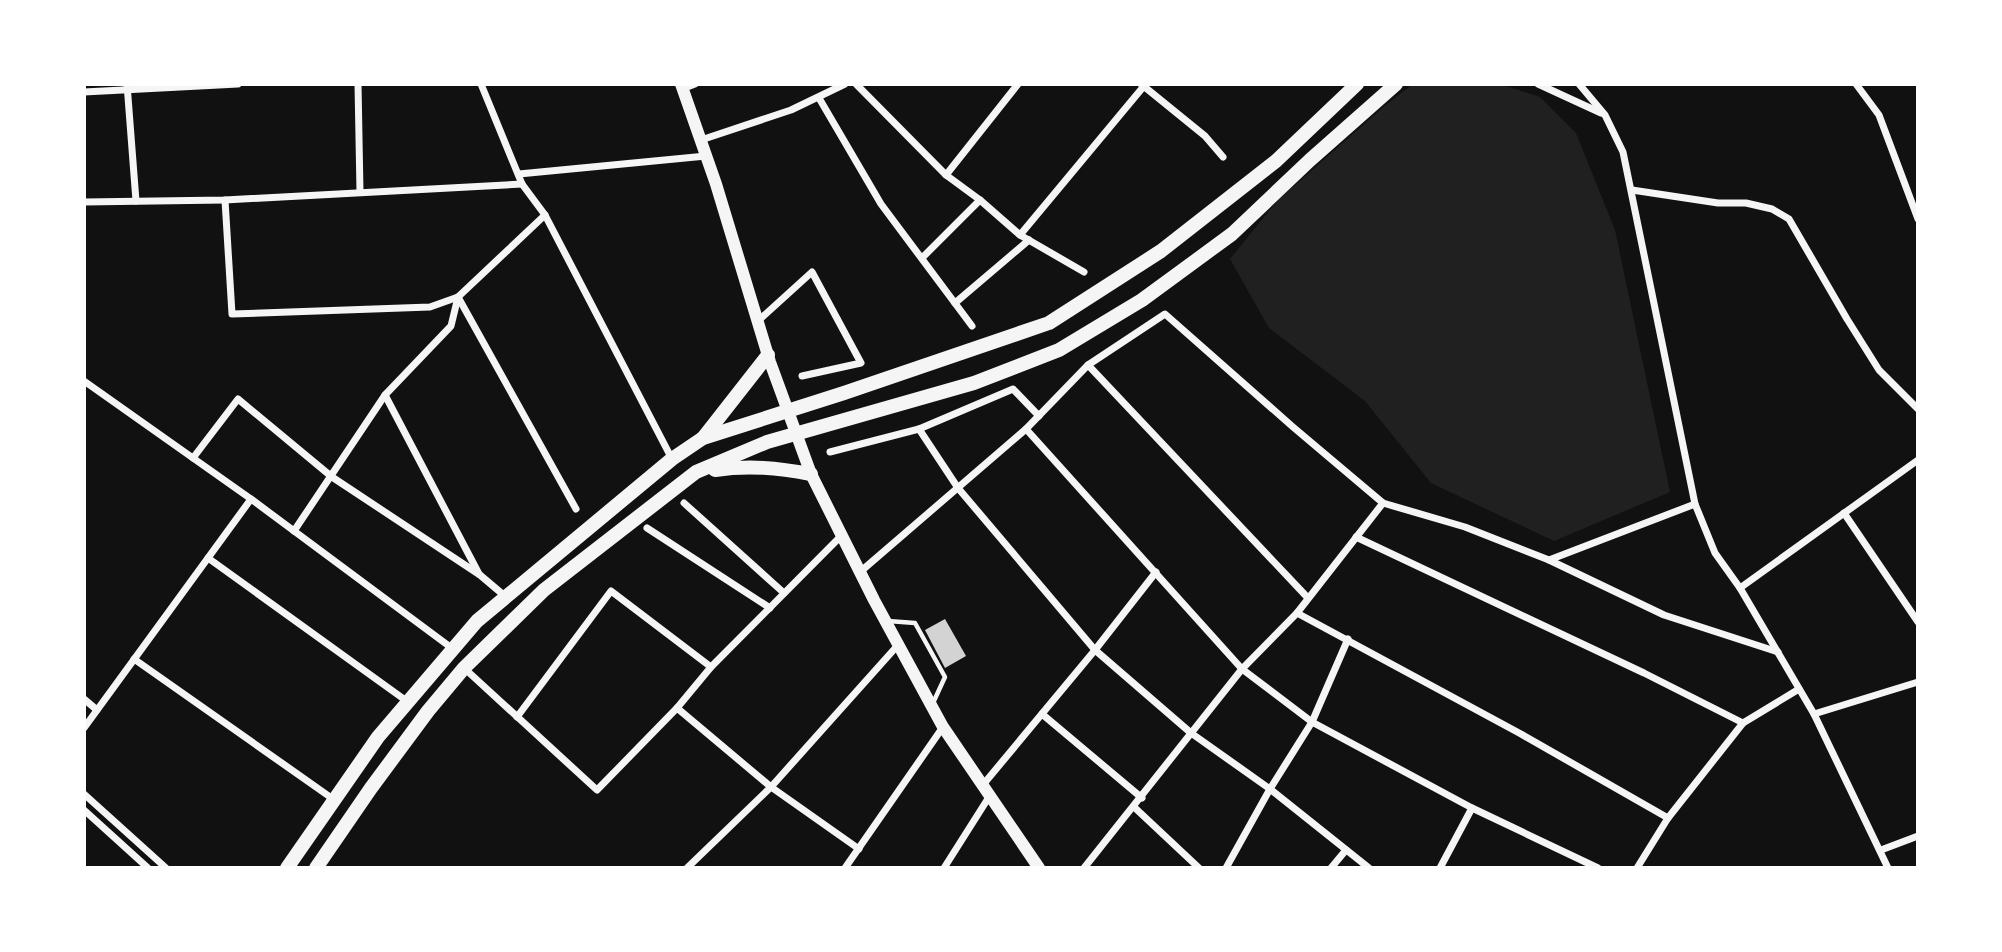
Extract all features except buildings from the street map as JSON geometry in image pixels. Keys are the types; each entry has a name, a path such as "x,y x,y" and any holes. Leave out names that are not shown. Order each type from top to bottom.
{"main road":[{"path":"287,868 378,737 477,621 672,458 703,438 1049,323 1161,251 1276,161 1357,84"},
{"path":"316,868 370,788 464,668 544,590 696,472 766,442 974,383 1059,350 1142,300 1232,234 1396,84"},
{"path":"703,438 768,355"},
{"path":"696,472 743,466 771,467 811,474"}],"street":[{"path":"84,92 128,87 238,84"},
{"path":"358,84 360,192"},
{"path":"481,84 522,184 545,215 672,458"},
{"path":"701,140 755,124 819,98 845,84"},
{"path":"856,84 946,175 1020,235 1084,272"},
{"path":"946,175 1018,84"},
{"path":"1538,84 1605,115"},
{"path":"1579,84 1605,115 1623,152 1695,503 1715,553 1740,587 1814,714 1888,868"},
{"path":"1856,84 1879,115 1918,219"},
{"path":"1020,235 1142,85 1205,136 1223,157"},
{"path":"686,86 768,355 811,474 885,621 943,727 1039,868"},
{"path":"128,87 136,201"},
{"path":"819,98 881,204 972,326"},
{"path":"519,174 706,156"},
{"path":"84,202 225,200 522,184"},
{"path":"1632,190 1718,203 1745,203 1772,209 1789,219 1879,370 1918,409"},
{"path":"225,200 232,314 430,307 458,297 545,215"},
{"path":"922,257 980,200"},
{"path":"955,303 1028,240"},
{"path":"758,321 812,272 861,363 802,376"},
{"path":"294,531 385,395 451,326 458,297"},
{"path":"458,297 576,509"},
{"path":"860,572 1026,429 1088,365 1165,314 1293,428 1383,503 1465,527 1549,560 1664,615 1777,652"},
{"path":"1088,365 1308,598"},
{"path":"84,381 251,499 453,649"},
{"path":"830,452 919,429 1013,389 1039,416"},
{"path":"385,395 480,575"},
{"path":"192,458 238,399 332,477 480,575 506,597"},
{"path":"919,429 958,488 1096,650 1191,733 1270,789 1369,868"},
{"path":"1026,429 1242,669 1311,722 1472,808 1598,868"},
{"path":"1740,587 1918,460"},
{"path":"84,728 251,499"},
{"path":"684,503 784,593"},
{"path":"1084,868 1242,669 1297,612 1383,503"},
{"path":"1549,560 1695,503"},
{"path":"1844,513 1918,622"},
{"path":"647,528 770,608"},
{"path":"464,668 597,790 677,708 711,667 842,535"},
{"path":"1356,537 1644,673 1743,723"},
{"path":"208,558 408,702"},
{"path":"944,868 985,792 1042,714 1156,572"},
{"path":"517,717 611,591 711,667"},
{"path":"1297,612 1668,818"},
{"path":"1226,868 1311,722 1348,639"},
{"path":"692,867 771,787 898,645"},
{"path":"134,660 333,799"},
{"path":"1814,714 1918,682"},
{"path":"1637,868 1668,818 1743,723 1799,690"},
{"path":"84,699 97,710"},
{"path":"677,708 771,787 859,849"},
{"path":"1042,714 1142,798"},
{"path":"845,868 943,727"},
{"path":"84,794 166,868"},
{"path":"1134,807 1199,868"},
{"path":"1440,868 1472,808"},
{"path":"84,810 148,868"},
{"path":"1881,849 1918,836"},
{"path":"1331,868 1346,850"}],"lane":[{"path":"885,621 915,623 945,677 932,707"}],"shaded area":[{"path":"1413,84 1500,84 1540,97 1576,133 1615,230 1670,492 1554,541 1431,483 1365,401 1269,328 1230,259 1277,201"}]}
